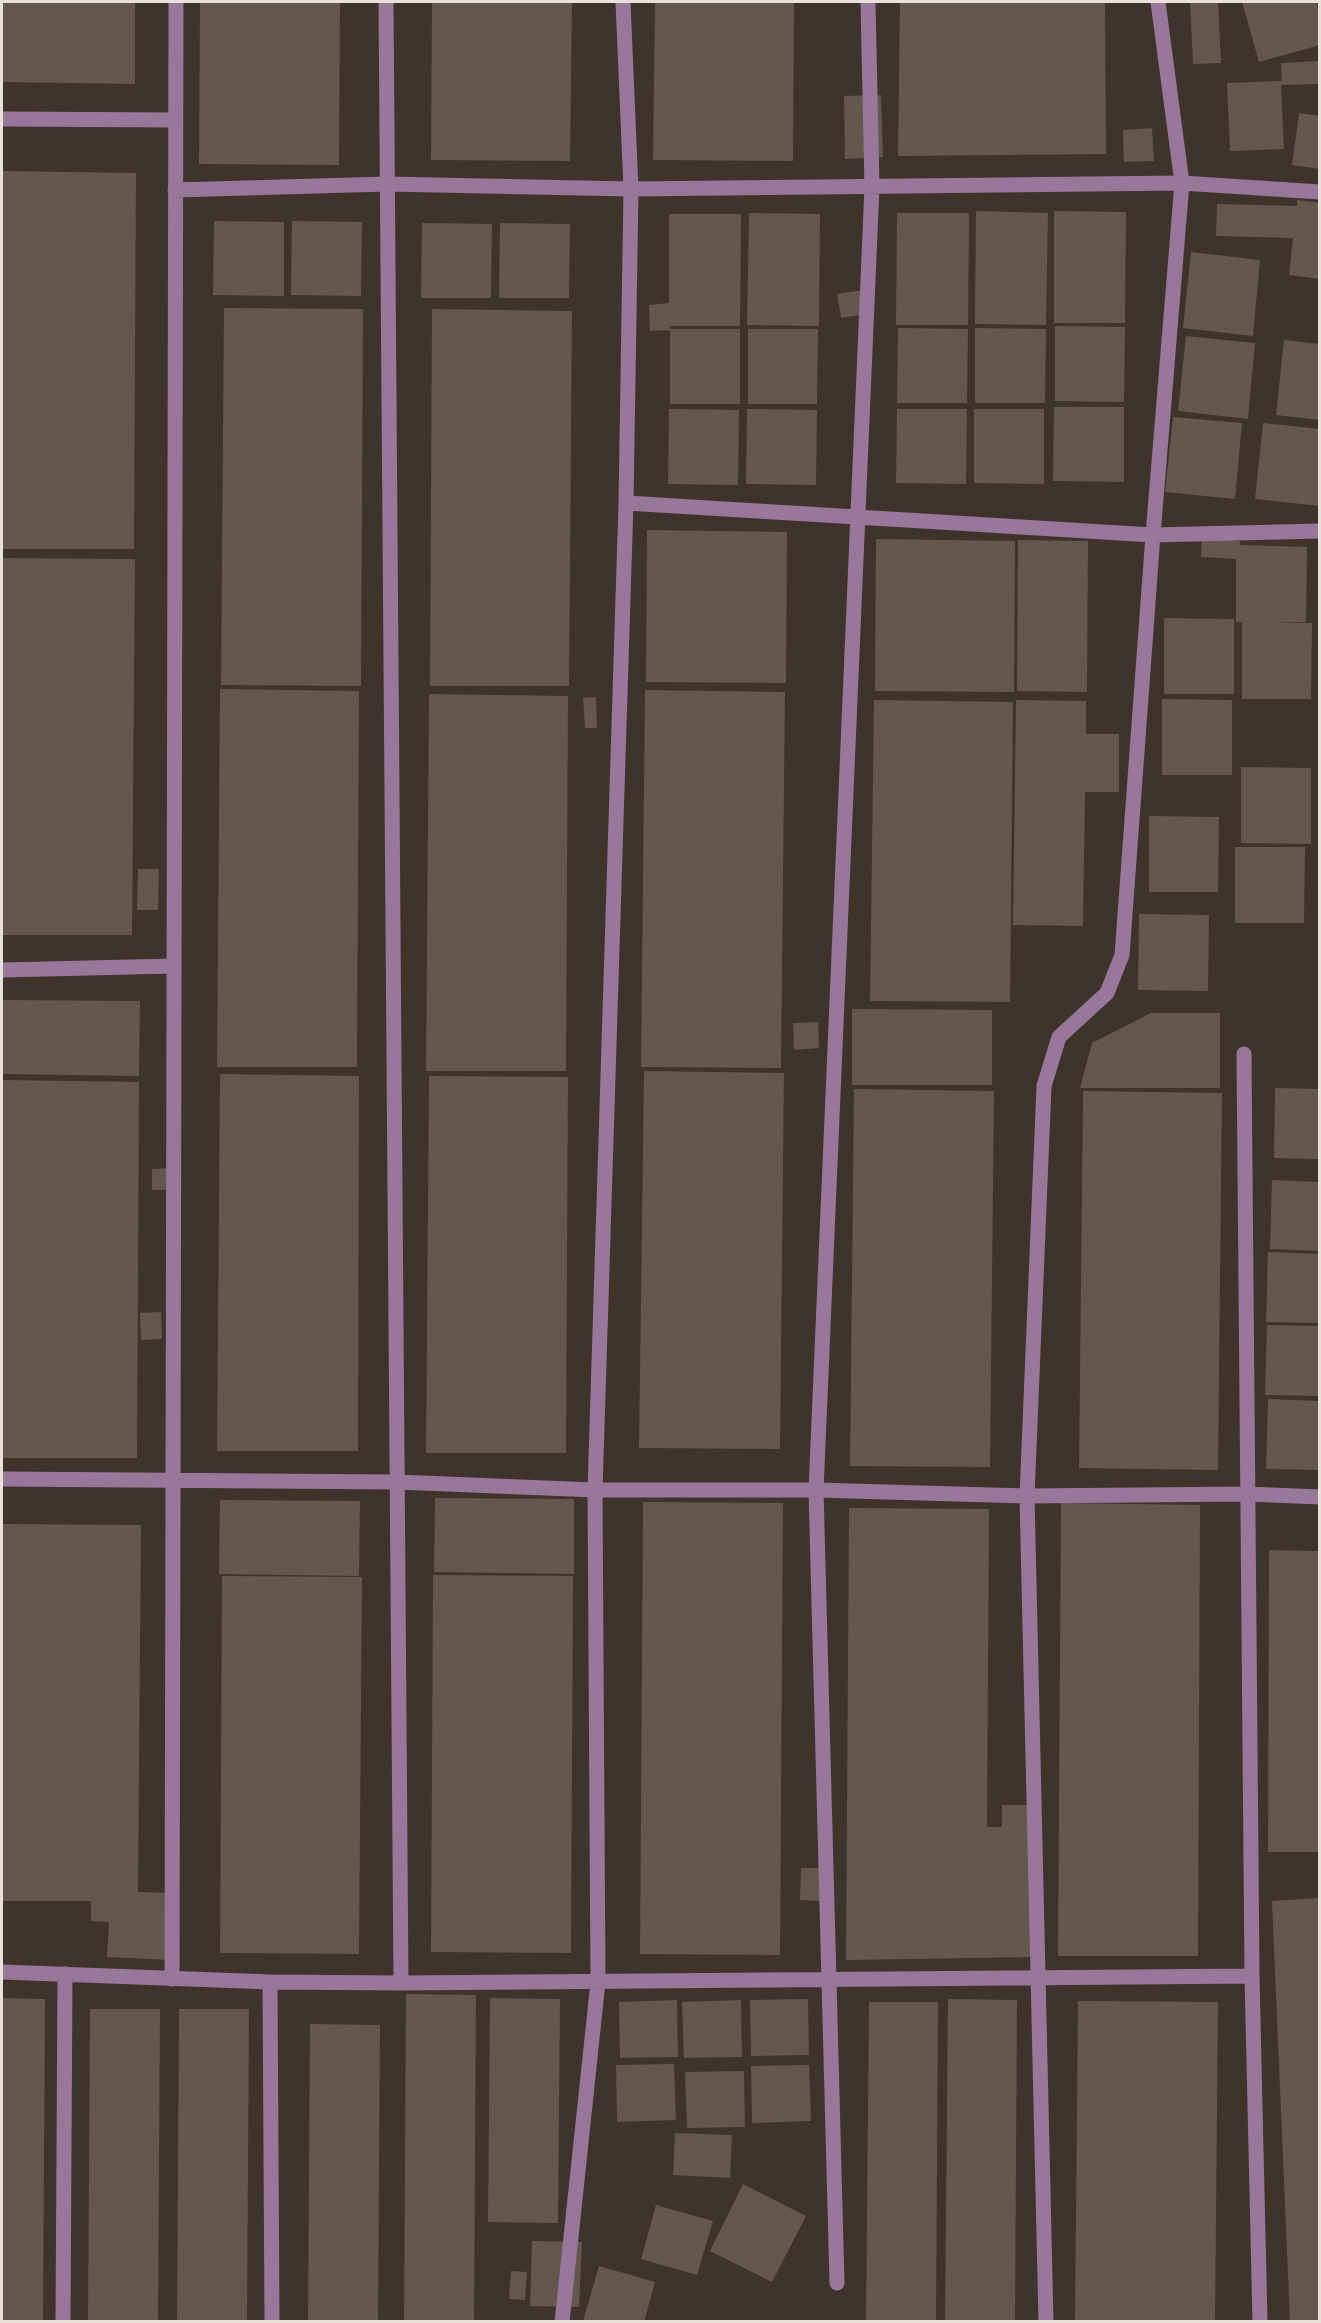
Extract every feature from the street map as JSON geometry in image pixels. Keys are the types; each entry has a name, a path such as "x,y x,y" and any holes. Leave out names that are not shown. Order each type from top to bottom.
{"street":[{"path":"171,1979 176,2"},
{"path":"386,2 401,1983"},
{"path":"562,2322 598,1982 595,1490 626,503 631,189 623,2"},
{"path":"837,2283 816,1490 860,515 872,187 868,2"},
{"path":"1046,2322 1036,1977 1027,1496 1044,1086 1059,1037 1107,993 1122,955 1182,183 1158,2"},
{"path":"2,119 176,120"},
{"path":"175,190 387,184 631,189 1182,183 1320,192"},
{"path":"626,503 860,515 1153,535 1320,531"},
{"path":"2,970 174,966"},
{"path":"1244,1054 1252,1976 1260,2322"},
{"path":"2,1479 398,1482 595,1490 816,1490 1027,1496 1247,1494 1320,1497"},
{"path":"2,1972 270,1982 401,1983 1252,1976"},
{"path":"63,2322 65,1974"},
{"path":"270,1982 272,2322"}],"building":[{"path":"2,2 135,2 135,84 2,82"},
{"path":"200,2 340,2 339,165 199,164"},
{"path":"432,2 572,2 570,161 431,160"},
{"path":"655,2 794,2 793,161 653,160"},
{"path":"900,2 1105,2 1106,154 898,156"},
{"path":"1190,2 1218,2 1221,63 1193,64"},
{"path":"1242,2 1316,2 1320,13 1320,45 1259,62"},
{"path":"1320,61 1320,84 1281,85 1284,149 1230,151 1227,83 1282,81 1281,63"},
{"path":"881,95 883,157 845,159 844,96"},
{"path":"1299,113 1320,116 1320,169 1292,165"},
{"path":"1152,128 1154,161 1124,162 1123,130"},
{"path":"2,171 136,173 134,549 2,549"},
{"path":"1297,200 1320,203 1320,279 1289,275 1293,238 1216,236 1217,204 1297,206"},
{"path":"976,211 1048,213 1046,325 975,324"},
{"path":"1054,211 1126,212 1125,323 1054,323"},
{"path":"749,213 820,214 819,326 747,325"},
{"path":"897,213 969,213 968,325 896,325"},
{"path":"669,214 741,214 740,326 670,326 670,330 650,331 649,305 669,303"},
{"path":"214,221 284,222 284,296 213,295"},
{"path":"292,221 362,222 361,296 291,295"},
{"path":"422,223 492,224 491,298 421,298"},
{"path":"500,223 570,224 569,298 499,298"},
{"path":"1191,252 1260,260 1253,336 1183,328"},
{"path":"863,290 867,314 841,318 837,294"},
{"path":"224,308 363,309 361,686 221,685"},
{"path":"432,309 572,311 569,686 430,686"},
{"path":"1055,326 1125,327 1124,402 1055,401"},
{"path":"898,328 968,329 967,403 897,403"},
{"path":"975,328 1046,329 1045,403 975,403"},
{"path":"670,329 740,329 740,404 670,404"},
{"path":"748,329 818,329 817,404 748,404"},
{"path":"1186,336 1255,343 1248,419 1178,411"},
{"path":"1284,340 1320,344 1320,420 1276,415"},
{"path":"1054,407 1124,407 1124,482 1053,481"},
{"path":"669,409 739,410 738,485 668,484"},
{"path":"747,409 817,410 816,485 746,484"},
{"path":"897,409 967,409 966,484 896,483"},
{"path":"974,409 1044,409 1044,484 974,483"},
{"path":"1173,417 1242,423 1235,499 1165,492"},
{"path":"1263,423 1320,429 1320,506 1255,499"},
{"path":"647,530 787,532 786,683 646,682"},
{"path":"1202,538 1240,541 1240,545 1307,547 1306,622 1276,623 1312,623 1311,699 1242,699 1242,622 1236,622 1236,559 1201,557"},
{"path":"876,539 1015,541 1014,692 875,691"},
{"path":"1018,540 1088,541 1087,692 1017,691"},
{"path":"2,558 135,559 132,935 2,935"},
{"path":"1164,618 1234,619 1234,694 1164,694"},
{"path":"220,689 359,691 357,1067 217,1067"},
{"path":"645,690 785,692 781,1068 641,1067"},
{"path":"429,694 568,696 566,1071 426,1071"},
{"path":"596,697 597,728 585,728 583,698"},
{"path":"1162,699 1232,700 1232,775 1162,775"},
{"path":"874,700 1013,702 1010,1002 870,1001"},
{"path":"1016,700 1086,701 1086,734 1119,734 1119,792 1085,792 1083,926 1013,925"},
{"path":"1241,767 1311,768 1311,844 1241,843"},
{"path":"1149,816 1219,817 1218,892 1149,892"},
{"path":"1235,847 1305,847 1304,923 1235,923"},
{"path":"138,869 159,869 158,910 137,910"},
{"path":"1139,914 1209,915 1208,991 1138,990"},
{"path":"2,1000 140,1001 139,1076 2,1074"},
{"path":"852,1009 992,1010 992,1085 852,1085"},
{"path":"1151,1013 1220,1013 1220,1088 1080,1088 1092,1043"},
{"path":"818,1022 819,1048 794,1050 793,1023"},
{"path":"644,1071 784,1073 780,1449 639,1448"},
{"path":"220,1074 359,1076 358,1451 217,1451"},
{"path":"429,1076 568,1077 566,1453 426,1453"},
{"path":"2,1080 139,1082 137,1458 2,1458"},
{"path":"1275,1088 1320,1089 1320,1159 1274,1158"},
{"path":"854,1089 994,1091 990,1467 850,1466"},
{"path":"1083,1091 1222,1093 1218,1470 1079,1468"},
{"path":"174,1168 174,1190 152,1190 152,1169"},
{"path":"1272,1180 1320,1182 1320,1251 1270,1249"},
{"path":"1268,1252 1320,1254 1320,1323 1266,1322"},
{"path":"161,1312 162,1339 141,1340 140,1313"},
{"path":"1267,1325 1320,1326 1320,1396 1265,1395"},
{"path":"1268,1399 1320,1401 1320,1470 1266,1469"},
{"path":"435,1498 574,1499 574,1574 434,1572"},
{"path":"220,1500 360,1501 359,1576 219,1574"},
{"path":"643,1502 783,1503 780,1955 640,1954"},
{"path":"1061,1503 1200,1505 1198,1956 1058,1956"},
{"path":"849,1508 989,1509 987,1827 1002,1827 1002,1805 1039,1805 1036,1957 846,1960"},
{"path":"2,1524 141,1525 138,1892 175,1893 172,1960 107,1957 109,1922 91,1921 91,1901 2,1901"},
{"path":"1269,1550 1320,1551 1320,1852 1268,1852"},
{"path":"433,1575 573,1576 571,1953 431,1952"},
{"path":"222,1576 362,1577 359,1954 220,1953"},
{"path":"801,1868 822,1868 821,1901 800,1900"},
{"path":"1320,1898 1320,2322 1290,2322 1272,1901"},
{"path":"406,1994 476,1995 474,2322 404,2322"},
{"path":"2,1998 45,1999 43,2322 2,2322"},
{"path":"490,1998 560,1999 558,2223 488,2222"},
{"path":"808,1999 809,2055 751,2056 750,2000"},
{"path":"948,1999 1017,2000 1015,2322 945,2322"},
{"path":"677,2000 678,2057 620,2058 619,2002"},
{"path":"741,2000 742,2057 684,2058 682,2002"},
{"path":"1078,2001 1218,2002 1215,2322 1075,2322"},
{"path":"869,2002 938,2002 936,2322 866,2322"},
{"path":"90,2009 160,2009 158,2322 88,2322"},
{"path":"179,2009 249,2009 247,2322 177,2322"},
{"path":"310,2024 380,2025 378,2322 308,2322"},
{"path":"674,2064 676,2120 617,2122 616,2065"},
{"path":"809,2065 811,2121 752,2123 751,2066"},
{"path":"744,2071 745,2127 687,2128 685,2072"},
{"path":"675,2133 732,2135 730,2178 673,2175"},
{"path":"743,2184 806,2216 772,2282 710,2251"},
{"path":"656,2205 713,2221 697,2275 641,2259"},
{"path":"532,2241 582,2242 579,2307 530,2306"},
{"path":"599,2266 655,2282 644,2322 583,2321"},
{"path":"511,2271 527,2272 525,2300 509,2299"}]}
